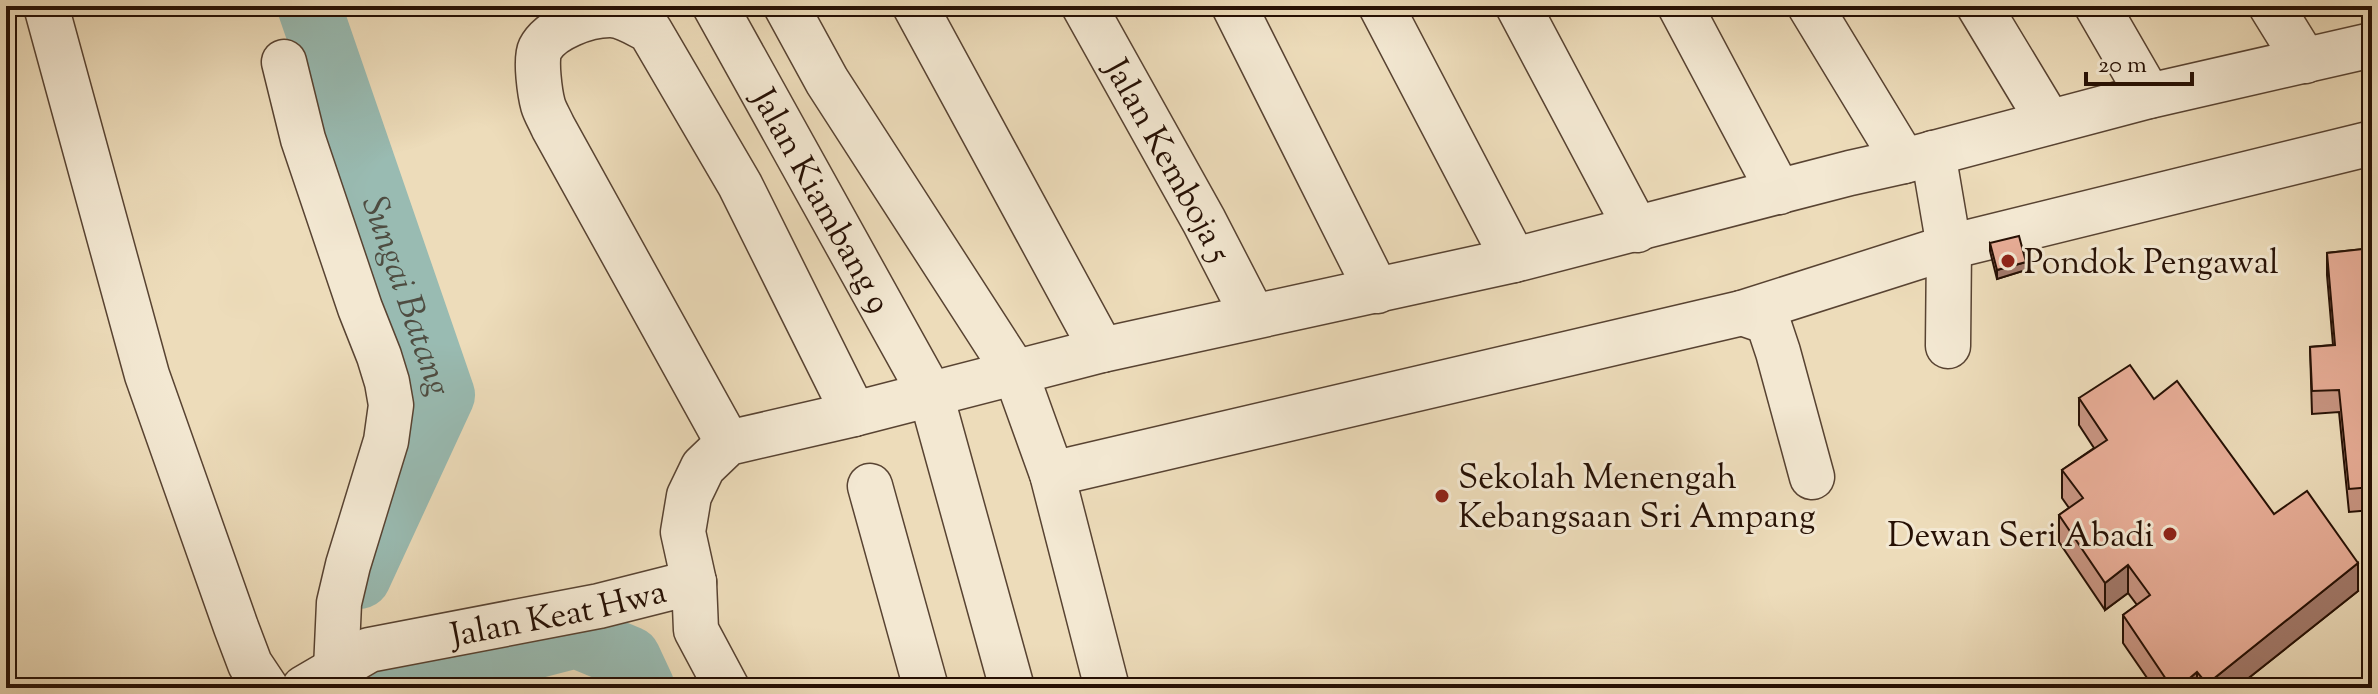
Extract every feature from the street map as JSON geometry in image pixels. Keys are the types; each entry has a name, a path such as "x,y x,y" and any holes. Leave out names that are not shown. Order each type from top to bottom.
{"street":[{"path":"46,6 147,375 251,659"},
{"path":"650,31 713,6"},
{"name":"Jalan Kiambang 9","path":"713,6 931,395 1012,688"},
{"path":"786,6 827,81 1016,374 1052,474 1107,688"},
{"path":"915,6 1102,350"},
{"path":"1234,6 1377,291"},
{"path":"1381,6 1514,260"},
{"path":"1518,6 1637,230"},
{"path":"1680,6 1779,192"},
{"path":"1810,6 1919,157 1949,247 1948,346"},
{"path":"1979,6 2049,122"},
{"path":"2097,6 2149,96"},
{"path":"2271,6 2305,61"},
{"name":"Jalan Kemboja 5","path":"1095,10 1253,316"},
{"path":"728,443 542,104 538,66 540,50 559,29 587,18 612,15 628,19 650,31 740,185 854,414"},
{"path":"694,582 683,532 689,496 703,467 728,443 1016,374 1102,350 1514,260 2149,96 2372,45"},
{"path":"284,62 303,139 379,356 391,405 386,441 348,565 319,679"},
{"path":"1052,474 1742,313 1949,247 2372,143"},
{"path":"740,185 798,156"},
{"path":"1742,313 1768,322 1812,477"},
{"path":"870,486 926,688"},
{"name":"Jalan Keat Hwa","path":"319,679 369,650 599,606 694,582 696,630 727,688"}],"building":[{"name":"Pondok Pengawal","path":"2019,236 2026,262 1997,270 1990,243"},
{"path":"2372,248 2372,487 2349,489 2339,390 2312,391 2310,347 2335,345 2327,253"},
{"name":"Dewan Seri Abadi","path":"2130,365 2154,399 2177,381 2274,514 2307,491 2358,563 2207,684 2197,672 2178,688 2172,688 2123,615 2150,595 2128,565 2105,583 2059,515 2083,498 2062,470 2107,440 2079,398"}],"waterway":[{"name":"Sungai Batang","path":"309,6 443,395 359,577"},
{"name":"Sungai Batang","path":"376,665 399,682 576,636 629,658 643,688"}],"place":[{"name":"Pondok Pengawal","path":"2008,261"},
{"name":"Sekolah Menengah Kebangsaan Sri Ampang","path":"1442,496"},
{"name":"Dewan Seri Abadi","path":"2170,534"}]}
